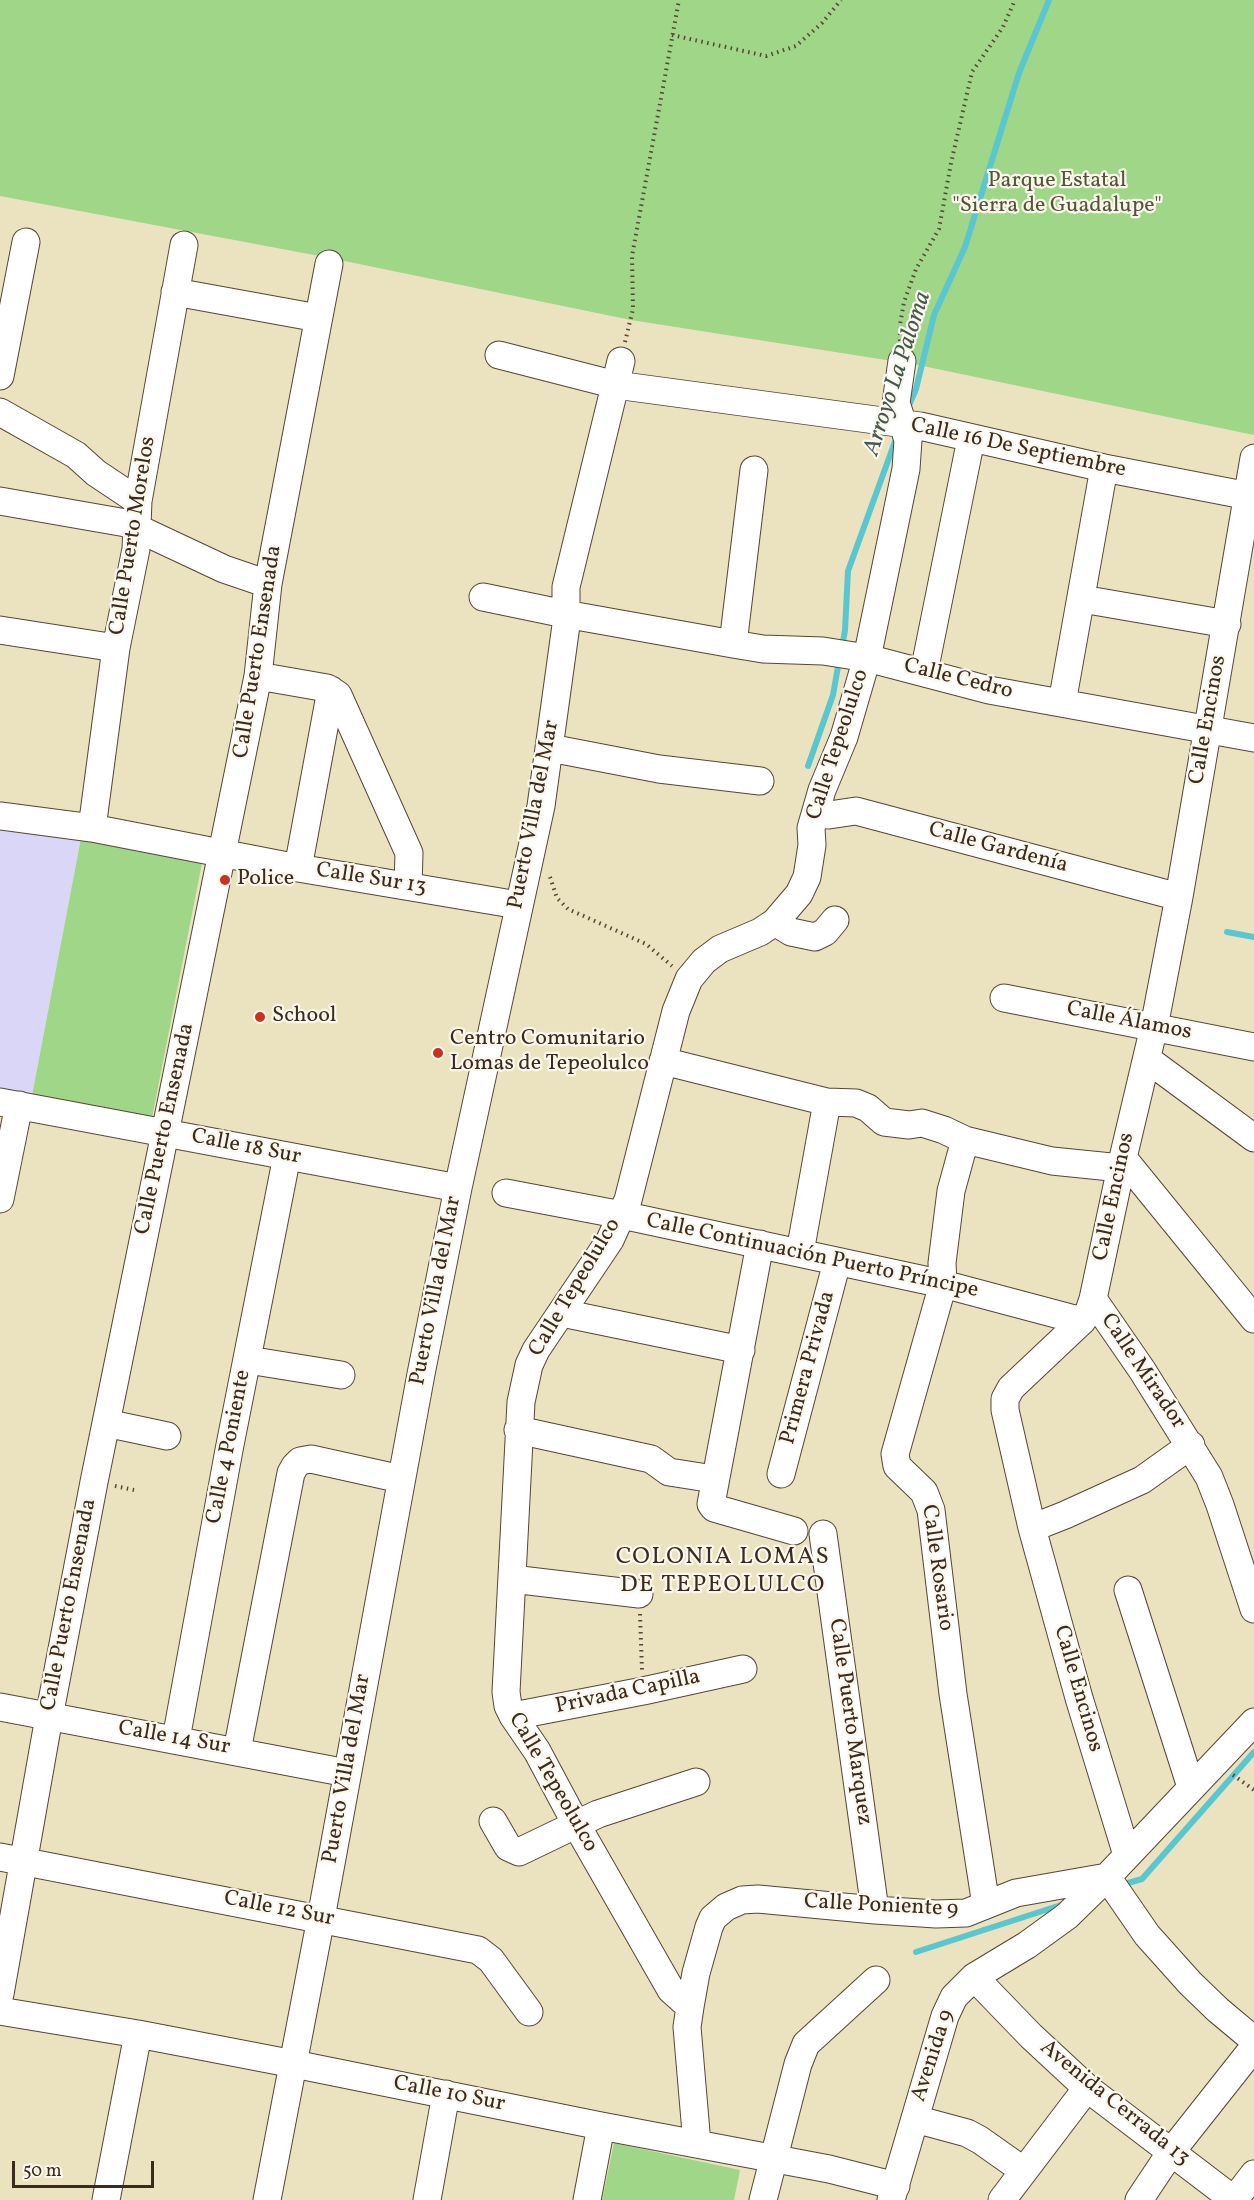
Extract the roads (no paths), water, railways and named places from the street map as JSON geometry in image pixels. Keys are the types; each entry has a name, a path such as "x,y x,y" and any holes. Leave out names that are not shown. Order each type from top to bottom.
{"street":[{"path":"1,369 26,242"},
{"name":"Calle Puerto Morelos","path":"92,828 116,648 136,549 137,514 184,244"},
{"name":"Calle Puerto Ensenada","path":"0,1994 12,1859 49,1717 106,1423 224,853 258,676 268,584 329,264"},
{"path":"176,292 318,318"},
{"name":"Calle 16 De Septiembre","path":"499,355 619,373 920,426 1104,468 1251,497"},
{"name":"Calle Tepeolulco","path":"690,2007 671,1990 537,1751 508,1706 506,1692 521,1402 536,1350 610,1240 628,1200 676,1011 689,978 704,961 720,949 760,932 775,922 799,894 807,878 812,845 811,828 822,790 844,737 867,658 906,469 908,440 896,403 902,361"},
{"name":"Puerto Villa del Mar","path":"267,2200 401,1479 458,1188 518,905 531,857 550,748 566,625 566,587 619,373"},
{"path":"0,412 76,455 137,514 224,569 268,584"},
{"path":"924,672 971,439"},
{"name":"Calle Encinos","path":"1127,1855 1079,1698 1032,1528 1005,1399 1011,1388 1088,1310 1154,1027 1251,497 1254,458"},
{"path":"1062,702 1104,468"},
{"path":"733,644 754,470"},
{"path":"0,501 126,523 137,514"},
{"name":"Calle Cedro","path":"483,597 763,649 822,651 867,658 989,690 1254,738"},
{"path":"1082,599 1227,624"},
{"path":"0,630 116,648"},
{"path":"258,676 321,687 338,695 409,854 408,886"},
{"path":"298,868 331,690"},
{"path":"550,748 659,770 760,781"},
{"name":"Calle Gardenía","path":"816,811 829,815 856,812 1179,897"},
{"name":"Calle Sur 13","path":"0,816 92,828 298,868 518,905"},
{"path":"775,922 791,932 815,937 825,932 835,920"},
{"name":"Calle Álamos","path":"1004,998 1254,1047"},
{"path":"1147,1059 1254,1137"},
{"path":"663,1061 827,1102 856,1103 868,1108 884,1122 909,1125 922,1123 965,1140 1052,1161 1122,1163 1254,1318"},
{"path":"800,1252 827,1102"},
{"path":"0,1199 10,1103"},
{"name":"Calle 18 Sur","path":"10,1103 458,1188"},
{"name":"Calle Rosario","path":"965,1140 951,1191 942,1263 943,1284 896,1454 897,1466 924,1492 931,1510 953,1694 986,1905"},
{"name":"Calle 4 Poniente","path":"176,1739 229,1450 287,1156"},
{"name":"Calle Continuación Puerto Príncipe","path":"506,1193 800,1252 943,1284 1088,1310"},
{"path":"760,1244 711,1499 714,1508 794,1531"},
{"name":"Primera Privada","path":"781,1474 837,1262"},
{"name":"Calle Mirador","path":"1088,1310 1191,1445 1209,1477 1254,1609"},
{"path":"562,1313 741,1350"},
{"path":"248,1360 341,1375"},
{"path":"106,1423 167,1436"},
{"path":"518,1431 658,1462 669,1472 714,1479"},
{"name":"Calle Mirador","path":"1032,1528 1142,1480 1191,1445"},
{"path":"237,1751 289,1484 295,1466 300,1461 311,1459 401,1479"},
{"name":"Calle Puerto Marquez","path":"823,1534 874,1910"},
{"path":"512,1579 639,1594"},
{"path":"1128,1590 1191,1787"},
{"name":"Privada Capilla","path":"513,1716 743,1669"},
{"name":"Calle 14 Sur","path":"0,1707 347,1773"},
{"path":"1254,1722 1107,1877 1147,1935 1183,1975 1218,2010 1254,2040"},
{"path":"493,1821 508,1847 519,1852 576,1824 696,1782"},
{"name":"Calle 12 Sur","path":"12,1859 477,1950 491,1960 529,2012"},
{"name":"Calle Poniente 9","path":"690,2007 696,1973 713,1918 726,1907 742,1900 758,1899 936,1914 966,1913 1016,1893 1107,1877"},
{"name":"Avenida 9","path":"894,2193 945,2016 954,1997 974,1977 1027,1946 1067,1916 1107,1877"},
{"name":"Avenida Cerrada 13","path":"974,1977 1031,2036 1087,2088 1234,2200"},
{"path":"763,2200 798,2064 806,2044 876,1980"},
{"path":"690,2007 687,2027 697,2144"},
{"name":"Calle 10 Sur","path":"0,2011 138,2034 829,2169 894,2193"},
{"path":"106,2200 138,2034"},
{"path":"1139,2200 1171,2152 1254,2047"},
{"path":"1002,2200 1087,2088"},
{"path":"427,2200 446,2094"},
{"path":"915,2119 967,2133 1024,2171"},
{"path":"587,2200 601,2126"},
{"path":"1234,2200 1254,2174"}],"waterway":[{"name":"Arroyo La Paloma","path":"907,410 916,389 934,315 965,247 1019,73 1049,0"},
{"name":"Arroyo La Paloma","path":"842,648 848,571 897,436"},
{"name":"Arroyo La Paloma","path":"808,766 833,695 839,661"},
{"path":"1227,932 1254,937"},
{"path":"1121,1885 1142,1879 1254,1752"},
{"path":"916,1952 1061,1905"}],"place":[{"name":"Police","path":"225,880"},
{"name":"School","path":"260,1017"},
{"name":"Centro Comunitario Lomas de Tepeolulco","path":"438,1053"}],"district":[{"name":"COLONIA LOMAS DE TEPEOLULCO","path":"723,1573"}],"park label":[{"name":"Parque Estatal \"Sierra de Guadalupe\"","path":"1057,194"}]}
